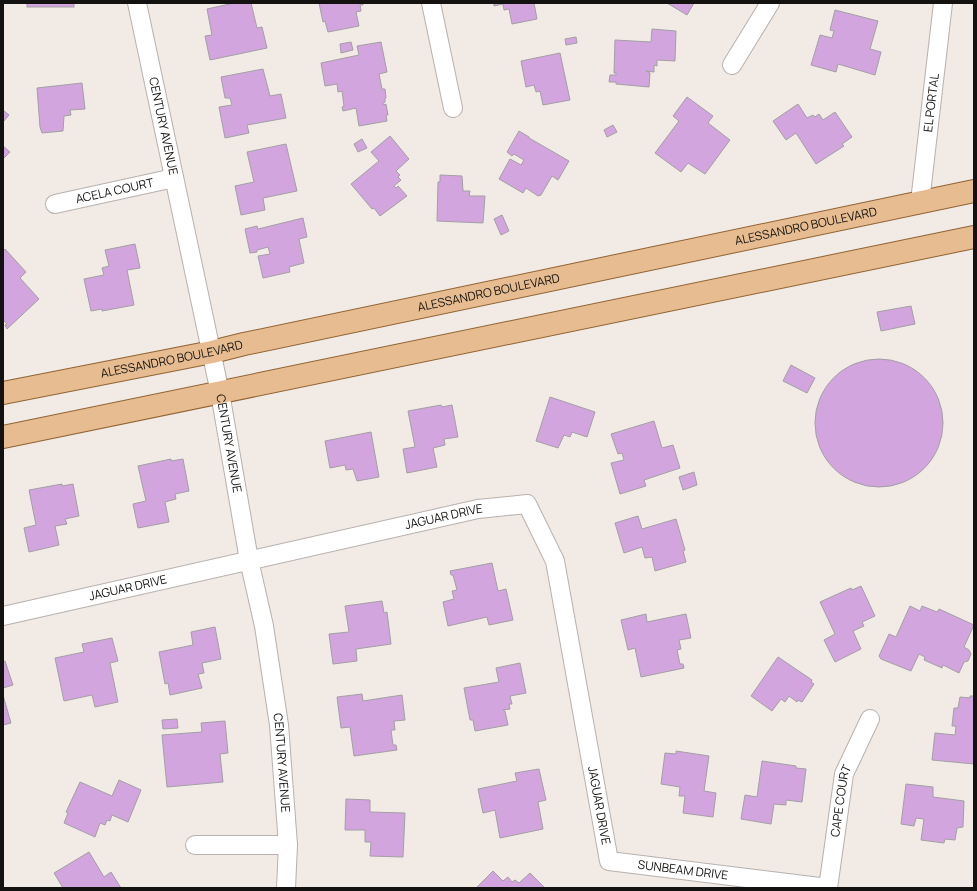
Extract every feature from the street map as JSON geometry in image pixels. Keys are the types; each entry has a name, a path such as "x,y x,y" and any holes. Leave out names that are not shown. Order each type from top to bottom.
{"main road":[{"name":"ALESSANDRO BOULEVARD","path":"3,393 212,352 244,344 974,191"},
{"path":"3,437 974,237"}],"street":[{"name":"CENTURY AVENUE","path":"137,3 212,352 249,560 264,626 280,725 288,845 286,888"},
{"path":"431,3 454,108"},
{"path":"732,66 770,3"},
{"name":"EL PORTAL","path":"920,202 943,3"},
{"name":"ACELA COURT","path":"55,204 174,178"},
{"name":"JAGUAR DRIVE","path":"3,616 478,510 527,504 555,561 609,860"},
{"name":"CAPE COURT","path":"828,888 844,774 870,719"},
{"path":"195,845 288,845"},
{"name":"SUNBEAM DRIVE","path":"609,860 828,888"}],"building":[{"path":"27,3 74,3 74,7 27,7"},
{"path":"234,3 251,3 257,28 262,27 267,48 210,60 205,36 212,35 207,9"},
{"path":"319,3 363,3 363,5 360,5 361,11 356,12 359,26 328,32 325,21 323,22"},
{"path":"494,3 534,3 537,19 512,24 509,9 504,10 503,4 494,6"},
{"path":"667,3 694,3 687,15"},
{"path":"835,10 878,21 870,49 881,52 875,75 838,64 836,72 811,65 820,35 832,38 834,31 830,30"},
{"path":"652,29 676,31 675,61 657,60 657,66 654,65 654,72 646,71 650,73 649,87 609,82 610,75 616,75 616,73 614,73 615,40 651,42"},
{"path":"576,37 577,43 566,45 565,39"},
{"path":"351,42 353,50 341,53 340,44"},
{"path":"381,42 387,72 379,74 382,89 385,89 386,98 383,105 386,104 388,115 386,115 387,121 359,126 356,108 343,111 342,107 344,106 342,91 338,92 337,84 325,86 321,63 359,55 357,46"},
{"path":"560,53 570,100 543,105 540,91 536,92 534,85 526,87 521,61"},
{"path":"263,69 270,96 281,94 286,118 247,125 249,133 225,138 219,107 232,105 230,98 225,98 221,77"},
{"path":"82,83 85,109 70,110 71,115 64,116 63,131 42,133 40,127 37,88"},
{"path":"687,97 713,116 708,123 730,140 705,174 688,163 681,172 655,153 679,121 673,116"},
{"path":"798,104 807,118 813,115 815,117 819,114 823,120 835,112 852,137 842,144 844,146 816,164 796,133 786,140 773,121"},
{"path":"3,110 9,115 3,122"},
{"path":"613,125 617,132 607,137 604,130"},
{"path":"519,131 569,161 558,180 552,176 541,195 538,196 526,188 523,193 499,179 510,159 521,165 524,160 514,154 512,156 507,152"},
{"path":"390,136 409,159 396,171 400,175 398,177 401,180 394,186 396,188 398,186 407,196 380,216 374,208 372,209 351,184 379,161 371,152"},
{"path":"362,139 367,148 358,152 354,144"},
{"path":"286,144 297,191 263,198 265,210 241,215 235,186 254,182 247,152"},
{"path":"3,146 10,152 3,159"},
{"path":"440,175 462,176 463,191 470,191 469,196 485,196 483,223 437,221 438,182 440,182"},
{"path":"502,215 509,231 501,235 494,219"},
{"path":"303,218 307,237 299,239 304,263 289,267 290,272 263,278 258,256 270,254 268,247 257,250 257,252 250,253 245,229 257,226 258,229"},
{"path":"135,244 140,268 127,270 134,305 102,311 102,309 91,311 84,279 104,275 102,268 109,266 105,250"},
{"path":"5,249 26,272 20,278 39,299 7,329 5,325 7,324 3,320 3,251"},
{"path":"911,306 915,324 881,331 877,312"},
{"path":"873,359 885,359 898,362 909,367 920,374 928,382 940,404 943,423 942,435 938,447 928,464 920,472 898,484 885,487 873,487 860,484 849,479 838,472 830,464 818,442 815,429 815,417 818,404 823,393 830,382 838,374 860,362"},
{"path":"791,365 815,378 807,393 783,381"},
{"path":"550,397 595,412 587,437 572,432 570,437 564,435 558,448 536,441"},
{"path":"441,405 442,407 452,405 458,437 444,439 445,445 433,448 437,467 407,473 403,449 415,447 408,411"},
{"path":"654,421 662,448 673,445 680,468 644,480 646,486 620,494 611,463 624,460 622,453 618,454 611,434"},
{"path":"371,432 379,477 357,481 353,469 346,470 345,465 330,468 325,441"},
{"path":"171,459 171,461 183,459 189,491 175,494 176,499 165,502 169,522 138,528 133,504 146,501 138,466"},
{"path":"694,472 697,485 683,490 679,477"},
{"path":"62,484 62,486 73,484 79,516 65,519 67,524 55,526 59,545 29,552 24,528 36,525 29,490"},
{"path":"638,516 642,529 676,519 685,550 683,551 686,562 655,571 652,557 645,558 642,547 624,553 615,523"},
{"path":"492,563 498,591 506,589 513,620 489,625 487,617 448,626 443,602 454,599 452,591 457,590 453,575 451,575 450,571"},
{"path":"861,586 875,616 862,622 864,626 853,631 861,649 835,662 824,640 835,634 820,602 851,588 852,590"},
{"path":"382,601 384,613 387,612 391,644 356,649 357,661 333,664 329,634 349,632 345,606"},
{"path":"910,606 920,611 922,606 937,612 939,609 974,625 964,647 969,650 971,654 968,661 964,662 959,673 943,665 942,668 924,660 925,657 919,654 911,671 881,659 879,656 889,634 896,637"},
{"path":"646,614 647,622 686,614 691,638 679,640 681,649 677,650 680,664 683,664 684,668 641,677 635,648 628,650 621,620"},
{"path":"215,627 221,659 202,663 204,673 198,674 202,688 170,695 168,683 165,684 159,652 193,645 191,632"},
{"path":"112,638 118,661 110,663 118,702 95,707 92,695 64,701 55,658 84,652 82,644"},
{"path":"778,657 812,680 811,682 814,684 802,702 798,700 797,702 789,696 785,702 781,699 772,711 751,696"},
{"path":"5,661 13,685 3,688 3,662"},
{"path":"520,663 526,693 510,696 512,704 509,704 510,709 503,710 505,711 508,725 475,731 473,720 470,720 464,688 499,682 496,668"},
{"path":"362,694 363,701 402,695 405,720 394,721 395,730 391,730 393,745 396,745 397,750 354,756 350,727 341,728 337,697"},
{"path":"3,695 11,723 3,725"},
{"path":"970,696 974,696 974,764 932,760 935,733 955,735 956,726 952,726 954,708 958,708 960,697 970,698"},
{"path":"177,719 178,728 163,729 162,720"},
{"path":"225,721 228,753 220,754 223,782 167,787 162,735 202,732 201,723"},
{"path":"676,751 709,756 704,791 716,793 713,817 683,813 685,796 679,796 680,787 661,784 665,753 676,754"},
{"path":"762,761 806,769 802,802 786,800 786,805 774,804 771,824 741,819 745,795 757,797"},
{"path":"539,769 546,800 538,802 543,829 500,838 495,810 483,813 478,789 517,781 515,773"},
{"path":"119,780 141,790 128,822 112,815 110,821 107,820 105,825 100,823 95,837 64,823 68,813 66,812 80,782 112,796"},
{"path":"906,784 933,787 933,797 964,801 963,827 957,828 955,840 945,839 944,843 921,840 924,819 916,818 914,826 901,824"},
{"path":"346,799 370,800 370,812 405,813 403,857 370,856 371,842 365,842 365,830 345,830"},
{"path":"89,852 104,877 111,872 121,888 63,888 54,873"},
{"path":"493,871 503,881 508,877 512,882 515,880 519,883 530,873 545,888 476,888"}]}
